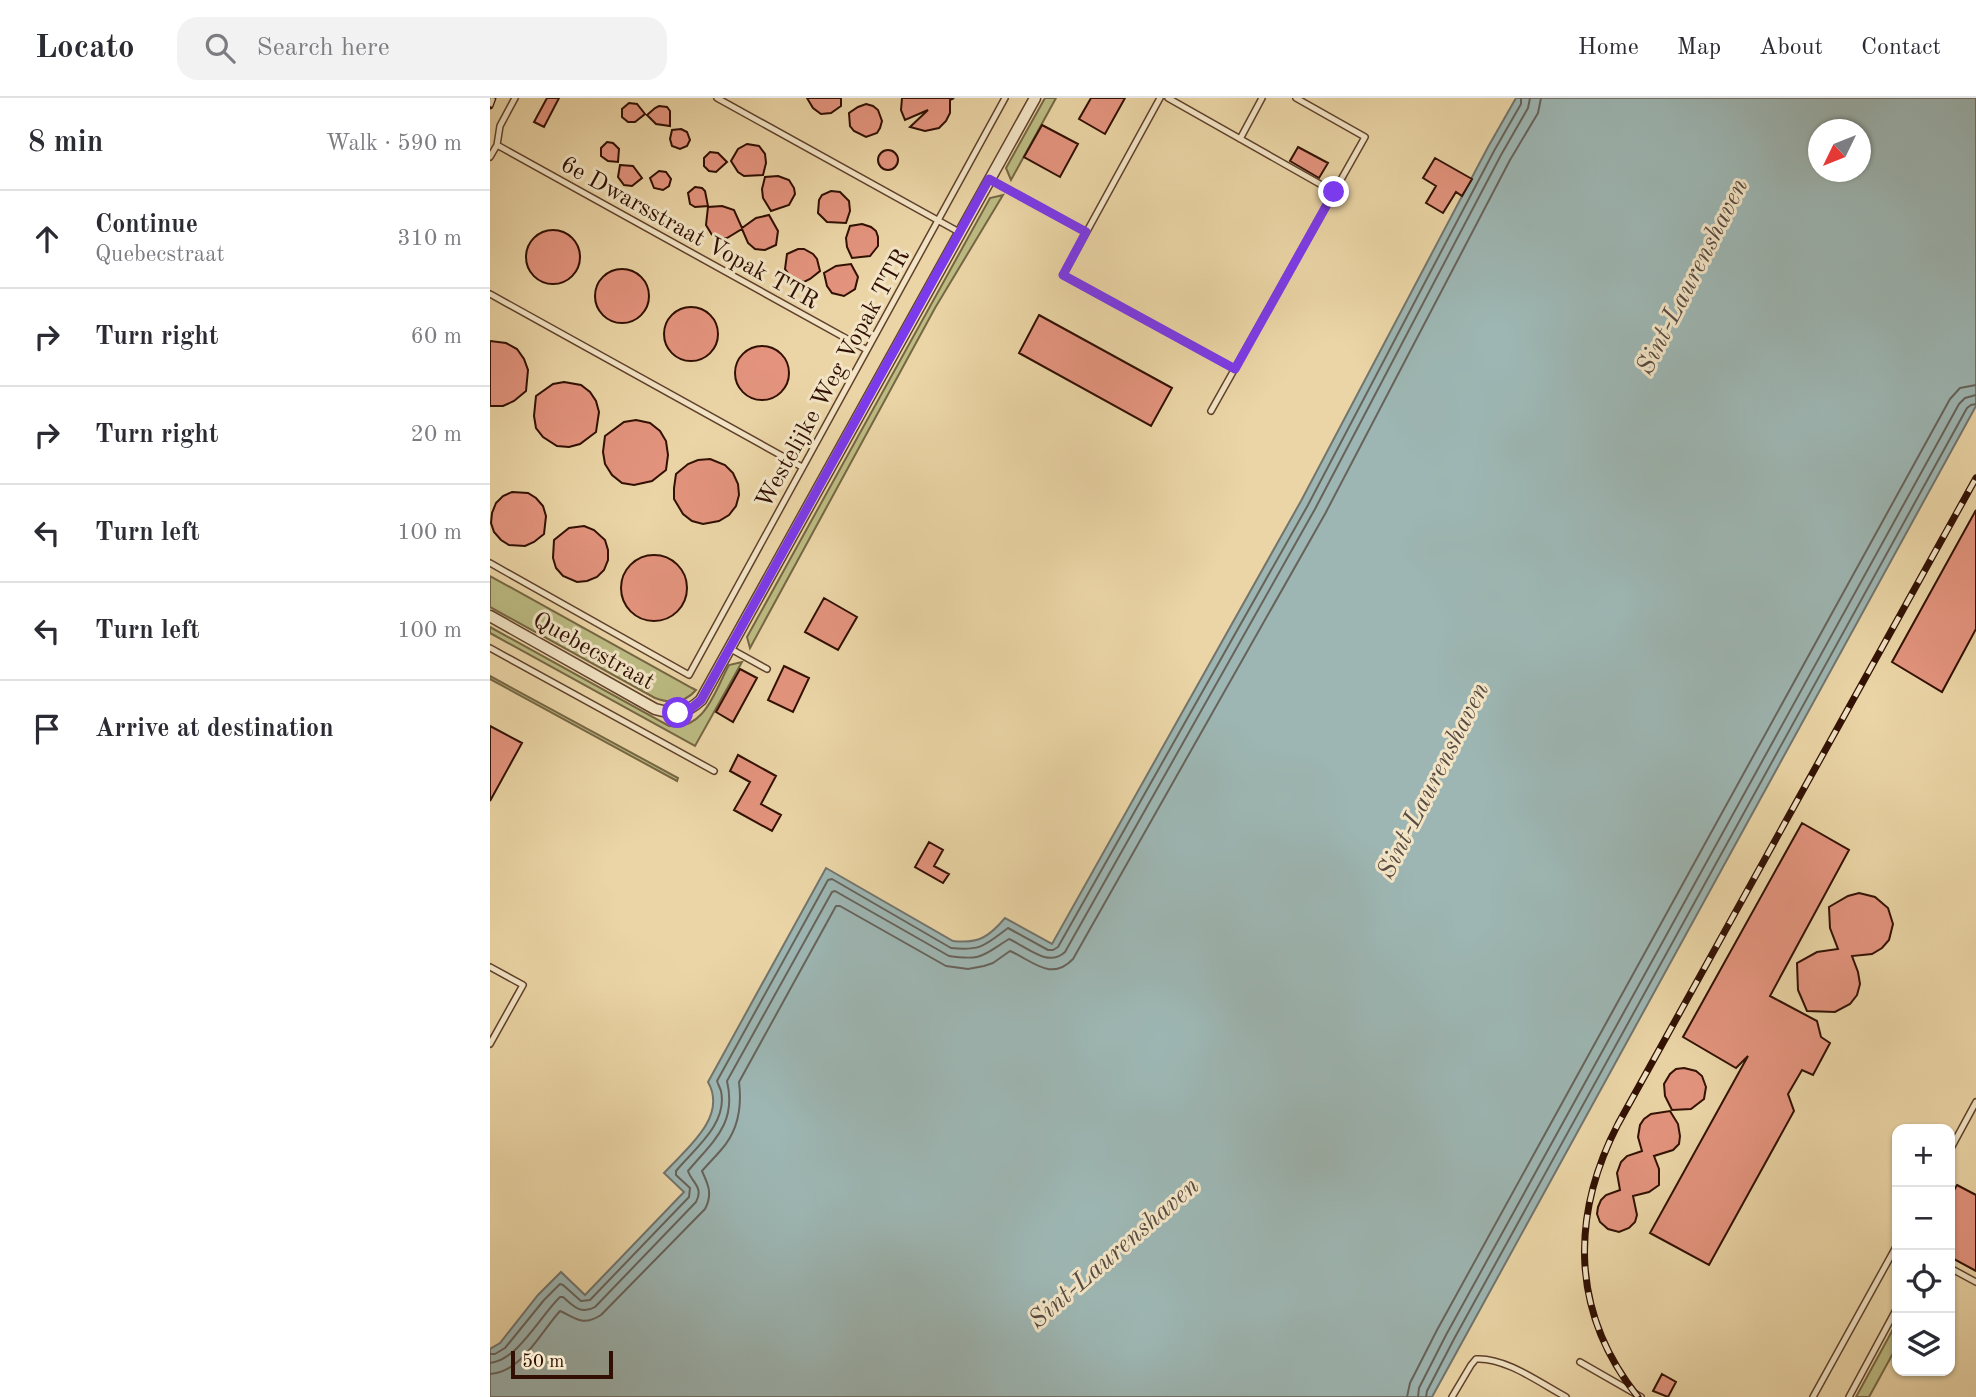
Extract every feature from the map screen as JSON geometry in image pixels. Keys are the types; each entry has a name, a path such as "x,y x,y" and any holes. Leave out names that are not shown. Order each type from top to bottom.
{"street":[{"name":"Quebecstraat","path":"490,616 655,709 678,713 688,711 701,700 1035,98"}],"lane":[{"path":"490,157 497,145 500,126 516,98"},
{"path":"717,98 959,232"},
{"name":"Westelijke Weg Vopak TTR","path":"490,563 689,675 1005,98"},
{"path":"1160,98 1063,275 1235,369"},
{"path":"1168,98 1334,192"},
{"path":"1240,139 1262,98"},
{"path":"1211,411 1365,137 1296,98"},
{"name":"6e Dwarsstraat Vopak TTR","path":"497,145 867,350"},
{"path":"989,179 1086,232"},
{"path":"490,294 803,467"},
{"path":"490,648 714,771"},
{"path":"729,648 767,668"},
{"path":"490,967 523,985 490,1044"},
{"path":"1955,1141 1976,1102"},
{"path":"1813,1397 1894,1250"},
{"path":"1955,1271 1976,1282"},
{"path":"1849,1397 1894,1313"},
{"path":"1452,1397 1476,1359 1496,1360 1566,1397"},
{"path":"1580,1362 1641,1397"}],"green space":[{"path":"1045,98 1056,98 1011,180 1006,168"},
{"path":"1003,195 935,308 750,648 747,637 990,198"},
{"path":"490,576 696,690 687,698 677,701 655,698 490,607"},
{"path":"490,627 669,726 681,726 700,715 713,697 729,665 742,662 695,746 490,633"},
{"path":"490,676 678,778 677,781 490,679"},
{"path":"1892,1331 1892,1355 1869,1397 1856,1397"}],"water":[{"name":"Sint-Laurenshaven","path":"1516,98 1976,98 1976,406 1432,1397 490,1397 490,1349 500,1343 538,1295 561,1272 585,1295 684,1192 664,1173 693,1143 709,1120 713,1095 708,1082 826,868 953,941 982,938 1005,918 1052,944 1301,501"}],"building":[{"path":"547,98 559,98 544,127 534,122"},
{"path":"807,98 841,98 841,106 831,113 821,114"},
{"path":"902,98 954,98 950,100 950,113 946,121 939,128 925,131 910,127 928,110 905,120 901,110"},
{"path":"1091,98 1125,98 1105,134 1079,119"},
{"path":"629,103 637,104 645,114 635,122 628,122 622,117 622,109"},
{"path":"866,104 878,110 882,121 877,133 866,137 850,126 849,113"},
{"path":"659,106 667,107 670,111 670,126 656,124 647,115"},
{"path":"1042,125 1078,144 1060,177 1024,157"},
{"path":"681,129 687,132 690,140 687,146 680,149 672,146 670,139 672,130"},
{"path":"607,142 613,143 619,149 618,162 608,161 601,156 601,148"},
{"path":"747,144 759,146 765,154 763,175 744,176 731,161 738,149"},
{"path":"1298,147 1328,163 1319,178 1290,161"},
{"path":"888,150 895,153 898,160 895,167 888,170 881,167 878,160 881,153"},
{"path":"710,152 718,153 727,162 716,172 709,171 704,166 704,158"},
{"path":"1435,158 1472,179 1462,196 1456,192 1443,213 1426,203 1436,186 1423,178"},
{"path":"620,165 633,166 642,178 632,186 624,185 618,177"},
{"path":"659,171 666,172 671,179 669,186 663,190 654,188 650,178"},
{"path":"778,176 789,180 795,194 789,205 771,211 763,198 762,189 765,177"},
{"path":"695,187 705,191 708,206 695,207 690,204 688,193"},
{"path":"831,191 840,192 849,201 850,211 846,223 827,222 818,213 819,200 822,195"},
{"path":"722,206 734,210 742,228 756,218 769,215 778,231 776,245 765,250 755,249 748,243 742,229 727,238 712,235 706,225 708,207"},
{"path":"862,224 876,231 878,246 870,256 852,258 846,238 850,226"},
{"path":"553,230 572,238 580,257 572,276 553,284 534,276 526,257 534,238"},
{"path":"798,249 813,254 820,271 804,282 792,279 785,269 787,254"},
{"path":"851,264 858,277 855,289 844,296 832,293 824,273 836,266"},
{"path":"622,269 641,277 649,296 641,315 622,323 603,315 595,296 603,277"},
{"path":"691,307 710,315 718,334 710,353 691,361 672,353 664,334 672,315"},
{"path":"1039,315 1172,388 1151,426 1019,353"},
{"path":"490,341 506,343 517,349 528,370 526,391 503,406 490,406"},
{"path":"762,346 781,354 789,373 781,392 762,400 743,392 735,373 743,354"},
{"path":"564,382 581,385 590,392 599,412 596,432 580,444 569,447 557,446 543,437 536,428 534,416 536,396 553,384"},
{"path":"636,420 650,423 660,431 666,441 668,455 666,470 652,481 634,485 622,483 612,475 605,464 603,452 605,436 624,422"},
{"path":"710,459 725,465 733,473 739,495 736,506 729,515 719,521 703,524 692,521 683,514 674,499 674,488 676,474 688,464"},
{"path":"512,492 528,493 536,498 543,506 546,516 544,534 525,546 509,545 501,540 491,523 496,503"},
{"path":"1976,510 1976,629 1942,692 1892,662"},
{"path":"584,526 594,530 605,540 608,560 597,577 577,582 563,576 556,568 553,558 554,540 569,528"},
{"path":"654,555 667,558 677,565 684,575 687,588 684,601 677,611 667,618 654,621 641,618 631,611 624,601 621,588 624,575 631,565 641,558"},
{"path":"824,598 857,617 838,650 805,632"},
{"path":"784,666 809,678 793,712 768,700"},
{"path":"740,669 757,678 733,722 716,712"},
{"path":"490,726 522,743 490,801"},
{"path":"738,755 776,776 761,804 781,815 772,831 734,810 750,782 730,771"},
{"path":"1802,823 1849,850 1770,996 1817,1021 1821,1037 1830,1043 1813,1075 1802,1070 1788,1094 1794,1111 1709,1265 1650,1233 1748,1056 1736,1068 1683,1037"},
{"path":"929,842 943,850 934,866 949,874 943,883 915,867"},
{"path":"1859,893 1875,897 1888,908 1893,924 1889,940 1872,954 1852,956 1860,984 1857,995 1850,1004 1835,1012 1807,1011 1798,990 1797,963 1817,952 1838,949 1830,928 1829,907"},
{"path":"1676,1069 1696,1071 1702,1076 1706,1087 1704,1099 1691,1109 1672,1110 1665,1096 1664,1084"},
{"path":"1670,1111 1678,1124 1679,1144 1673,1150 1654,1156 1659,1169 1659,1185 1649,1192 1633,1196 1637,1215 1629,1228 1619,1232 1608,1229 1600,1222 1598,1207 1606,1195 1620,1190 1617,1173 1621,1162 1627,1156 1642,1151 1638,1137 1640,1125 1651,1114"},
{"path":"1957,1185 1976,1195 1976,1271 1955,1260"},
{"path":"1662,1374 1676,1382 1668,1397 1653,1391"}],"railway":[{"path":"490,106 493,98"},
{"path":"1638,1397 1616,1365 1600,1332 1590,1298 1585,1264 1586,1229 1591,1194 1602,1159 1618,1124 1976,478"}],"route":[{"path":"678,713 688,711 701,700 989,179 1086,232 1063,275 1235,369 1334,192"}]}
